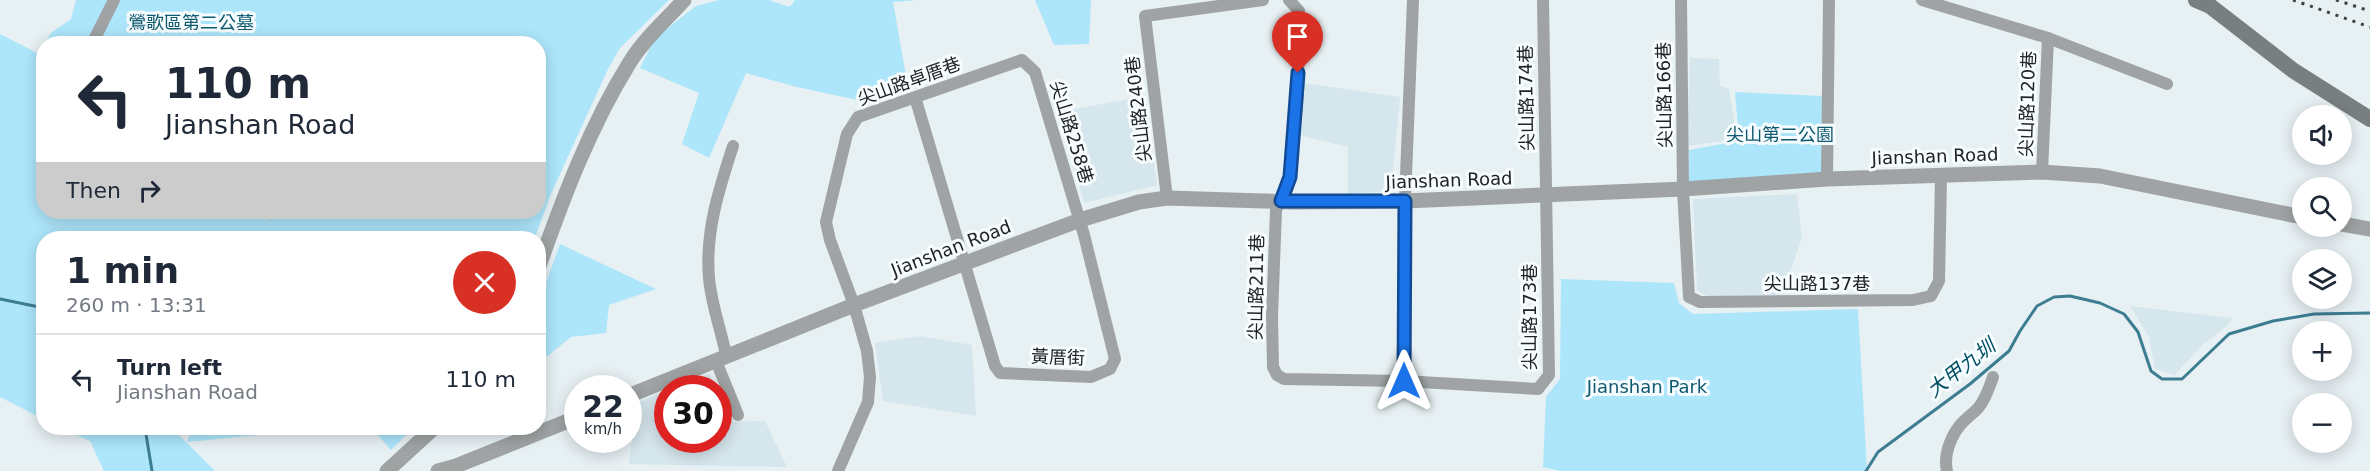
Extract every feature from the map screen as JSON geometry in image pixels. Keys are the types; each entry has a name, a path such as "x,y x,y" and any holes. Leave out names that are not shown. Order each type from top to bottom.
{"main road":[{"path":"2196,0 2210,6 2294,71 2370,118"}],"street":[{"path":"97,36 114,0"},
{"path":"546,246 559,210 614,90 642,46 684,0"},
{"name":"尖山路240巷","path":"1167,198 1145,16 1263,0"},
{"name":"尖山路211巷","path":"1277,375 1273,368 1272,317 1276,210 1290,177 1298,94 1299,11 1289,0"},
{"path":"1404,381 1405,201 1413,0"},
{"name":"尖山路174巷","path":"1543,0 1546,196"},
{"name":"尖山路166巷","path":"1681,0 1683,189"},
{"path":"1827,179 1829,0"},
{"path":"1922,0 2048,38 2167,84"},
{"name":"尖山路120巷","path":"2042,172 2048,38"},
{"name":"尖山路卓厝巷","path":"838,471 868,402 870,377 867,351 854,305 830,240 826,222 847,134 858,117 1022,60"},
{"name":"尖山路258巷","path":"1022,60 1035,72 1080,220"},
{"path":"915,97 965,264"},
{"path":"733,146 714,210 709,242 709,279 721,358 738,415"},
{"name":"Jianshan Road","path":"642,390 854,305 1080,220 1139,202 1167,198 1405,201 1683,189 1827,179 2042,172 2100,176 2292,215"},
{"name":"尖山路137巷","path":"1683,189 1689,297 1700,302 1912,300 1931,296 1939,281 1941,176"},
{"name":"尖山路173巷","path":"1277,375 1284,379 1404,381 1538,389 1549,375 1546,196"},
{"name":"黃厝街","path":"965,264 995,366 1000,373 1091,377 1101,374 1110,369 1115,359 1100,291 1080,220"},
{"path":"2352,226 2370,229"},
{"path":"1947,471 1945,461 1952,438 1964,421 1977,410 1986,396 1993,377"},
{"path":"546,431 564,423"},
{"path":"387,471 426,435"},
{"path":"438,471 457,469 536,435"}],"shaded area":[{"path":"1690,58 1719,59 1720,86 1729,89 1737,139 1687,146"},
{"path":"1303,83 1400,97 1391,191 1348,194 1348,147 1299,135"},
{"path":"1145,96 1157,185 1084,203 1059,112"},
{"path":"1797,194 1802,237 1783,295 1708,297 1697,290 1693,199"},
{"path":"2130,306 2232,318 2228,325 2203,344 2175,375 2155,369 2149,337"},
{"path":"919,336 972,345 976,416 883,401 875,343"},
{"path":"654,396 654,453 732,453 732,422 765,421 787,467 629,464 630,453 642,453 642,401"}],"green space":[{"name":"鶯歌區第二公墓","path":"76,0 669,0 620,48 608,69 546,207 546,36 49,36 71,19"},
{"path":"719,0 769,0 790,7 795,0 917,0 893,2 908,87 867,102 746,73 709,158 682,144 699,93 640,68 655,38 696,6"},
{"path":"1035,0 1091,0 1089,44 1054,45"},
{"path":"0,34 36,52 36,219 265,219 265,222 266,219 542,219 538,231 36,231 36,415 0,397"},
{"name":"尖山第二公園","path":"1735,92 1823,96 1824,175 1688,183 1689,150 1739,141"},
{"path":"560,244 656,289 609,305 606,333 571,337 546,357 546,283"},
{"name":"Jianshan Park","path":"1561,279 1674,283 1679,303 1693,314 1858,309 1867,471 1560,471 1543,467 1546,397 1560,379"},
{"path":"77,435 179,435 215,471 104,471 90,441"},
{"path":"189,435 259,435 187,442"},
{"path":"378,435 406,435 391,450"}],"waterway":[{"name":"大甲九圳","path":"1866,471 1878,452 1970,384 2009,351 2037,306 2054,297 2070,296 2100,303 2124,314 2138,332 2151,371 2162,379 2182,379 2229,334 2273,321 2314,314 2370,313"},
{"name":"大甲九圳","path":"0,299 36,306"},
{"name":"大甲九圳","path":"146,435 152,471"}],"railway":[{"path":"2293,0 2370,27"},
{"path":"2336,0 2370,11"}],"route":[{"path":"1298,73 1290,177 1281,201 1405,201 1404,381"}]}
